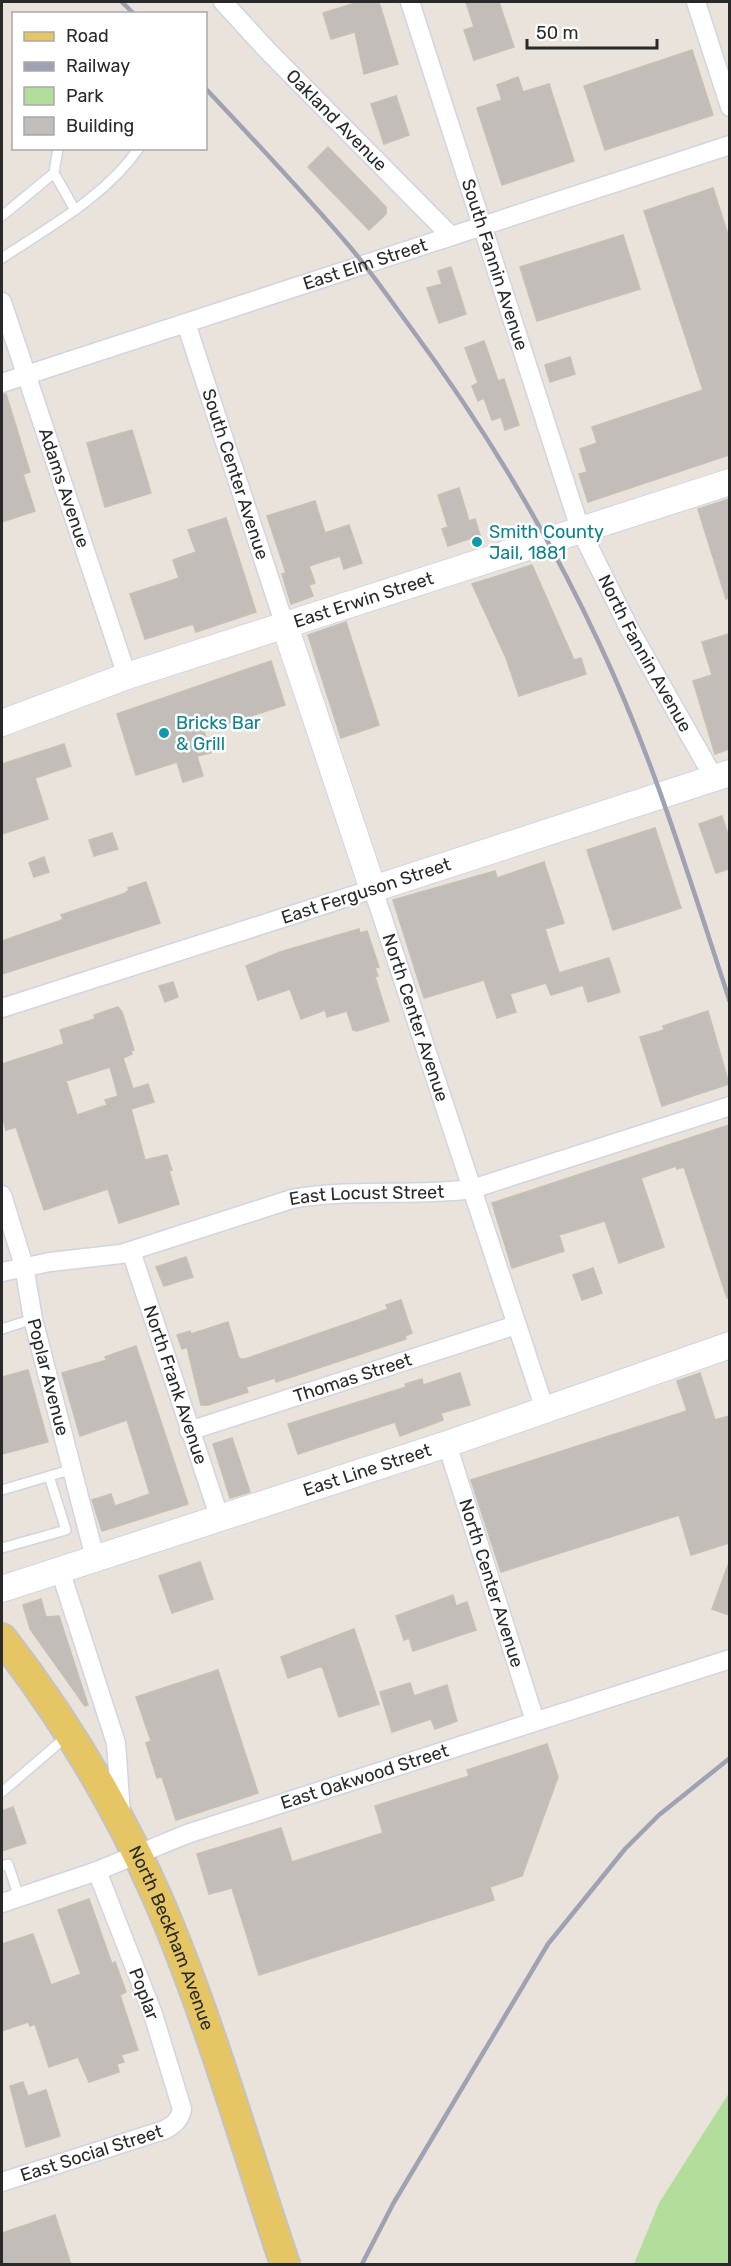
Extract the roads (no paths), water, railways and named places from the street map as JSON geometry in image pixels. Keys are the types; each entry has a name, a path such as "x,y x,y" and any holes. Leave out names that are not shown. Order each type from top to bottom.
{"main road":[{"name":"East Erwin Street","path":"2,723 127,676 729,482"},
{"name":"North Center Avenue","path":"285,626 373,889"},
{"name":"East Ferguson Street","path":"373,889 722,775"},
{"name":"East Line Street","path":"2,1589 447,1444 729,1345"},
{"name":"North Beckham Avenue","path":"2,1638 70,1733 136,1855 180,1954 285,2265"}],"street":[{"name":"Oakland Avenue","path":"223,2 268,52 452,236"},
{"name":"South Fannin Avenue","path":"410,2 580,529"},
{"path":"696,2 729,107"},
{"name":"East Elm Street","path":"2,383 729,145"},
{"name":"Adams Avenue","path":"2,302 127,676"},
{"name":"South Center Avenue","path":"186,323 285,626"},
{"name":"North Fannin Avenue","path":"580,529 632,632 722,775"},
{"name":"East Ferguson Street","path":"2,1008 373,889"},
{"name":"North Center Avenue","path":"373,889 545,1410"},
{"name":"East Locust Street","path":"2,1272 24,1266 131,1251 284,1202 315,1195 435,1194 472,1189 729,1106"},
{"name":"Poplar Avenue","path":"2,1195 5,1219 24,1266 33,1319 95,1558"},
{"name":"North Frank Avenue","path":"131,1251 220,1519"},
{"name":"Thomas Street","path":"189,1431 516,1325"},
{"name":"North Center Avenue","path":"447,1444 536,1721"},
{"path":"60,1570 116,1743 122,1827"},
{"name":"East Oakwood Street","path":"2,1903 97,1870 187,1834 729,1659"},
{"name":"Poplar","path":"97,1870 156,2023 182,2109 179,2119"},
{"name":"East Social Street","path":"2,2182 164,2130 179,2119"}],"lane":[{"path":"58,150 54,173 75,210"},
{"path":"2,258 75,210 130,162 137,150"},
{"path":"2,216 54,173"},
{"path":"2,1329 33,1319"},
{"path":"2,1490 73,1469"},
{"path":"2,1548 66,1530 49,1476"},
{"path":"2,1792 70,1733"},
{"path":"2,1866 8,1864 20,1897"}],"railway":[{"path":"122,2 132,12"},
{"path":"207,90 333,227 366,267 438,365 489,442 537,522 580,603 637,732 670,821 730,1002"},
{"path":"362,2264 393,2204 548,1944 625,1849 659,1815 730,1758"}],"place":[{"name":"Smith County Jail, 1881","path":"477,542"},
{"name":"Bricks Bar & Grill","path":"164,733"}]}
